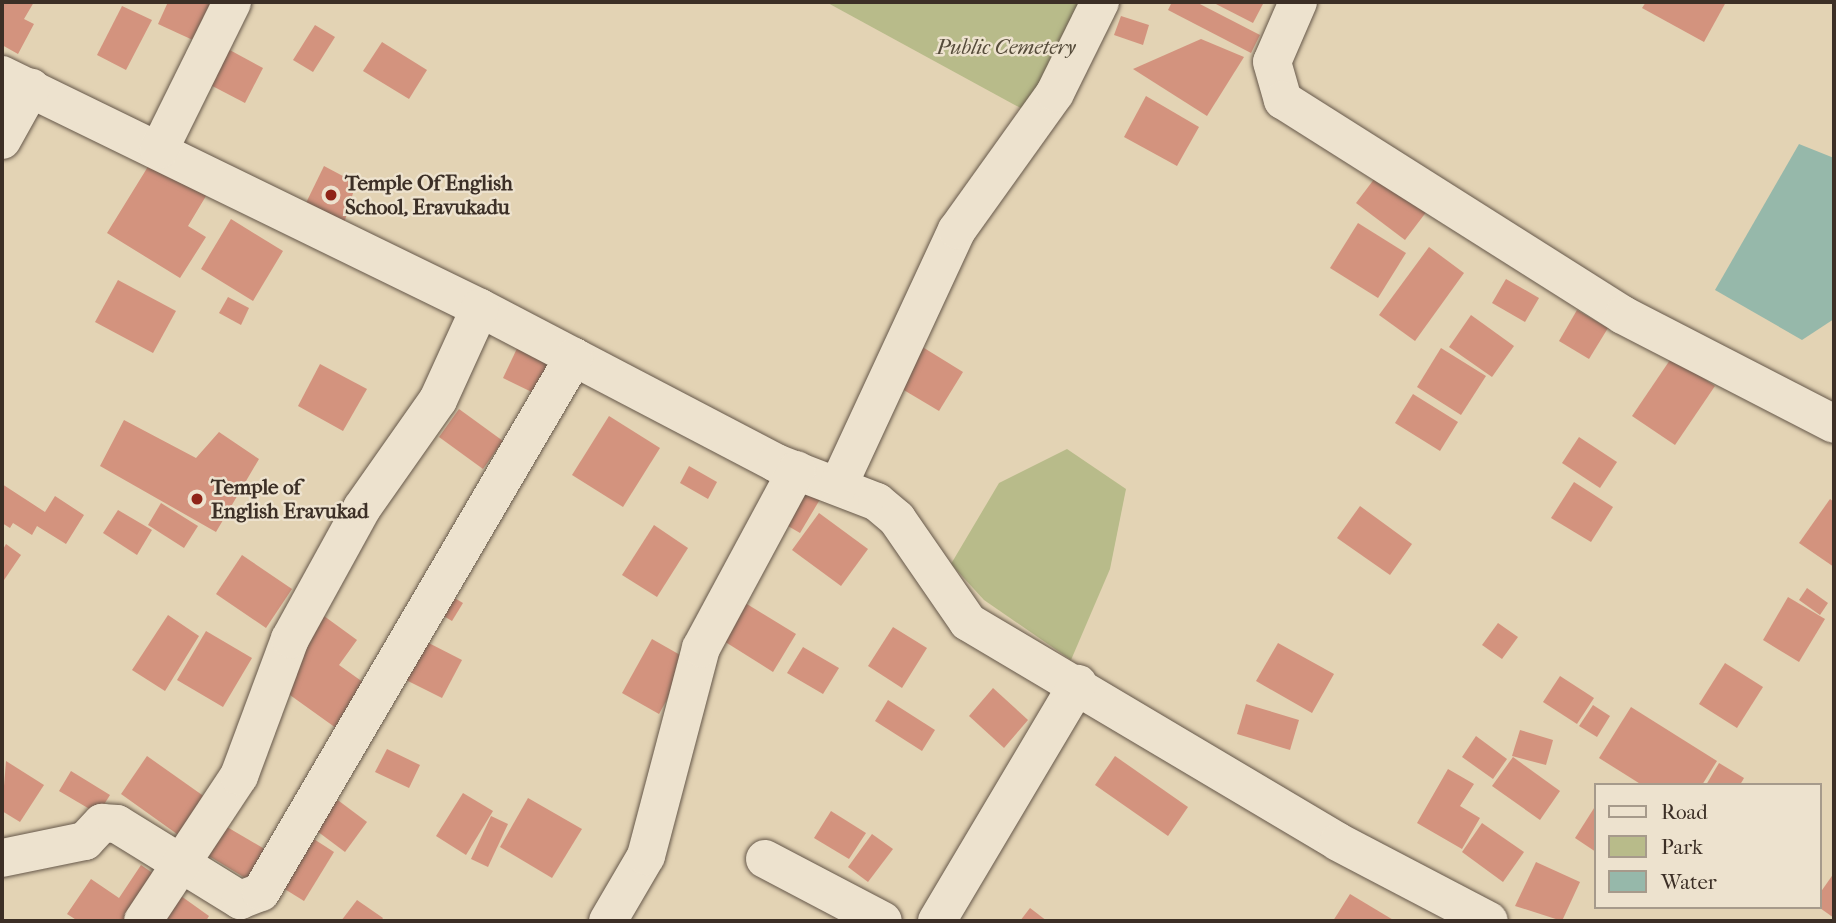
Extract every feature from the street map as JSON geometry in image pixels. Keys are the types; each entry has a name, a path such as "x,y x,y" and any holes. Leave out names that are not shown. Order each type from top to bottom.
{"street":[{"path":"159,150 232,2"},
{"path":"838,486 957,230 1055,93 1100,2"},
{"path":"1297,2 1272,62 1283,100 1623,315 1834,424"},
{"path":"2,140 16,82 480,307 797,470 838,486 897,519 968,622 1079,684 1338,842 1489,921"},
{"path":"143,921 239,776 290,639 362,508 438,400 480,307"},
{"path":"240,900 261,892 574,357"},
{"path":"608,921 646,856 701,648 797,470"},
{"path":"937,921 1079,684"},
{"path":"2,858 86,841 102,823 117,824 277,921"},
{"path":"765,859 883,921"}],"green space":[{"name":"Public Cemetery","path":"826,2 1086,2 1026,111"},
{"path":"1067,449 1126,489 1110,569 1071,660 984,600 951,564 999,483"}],"water":[{"path":"1799,144 1834,158 1834,319 1802,340 1715,290"}],"building":[{"path":"2,2 34,2 24,19 34,24 18,54 2,45"},
{"path":"168,2 214,2 195,41 158,24"},
{"path":"1172,2 1196,2 1260,35 1251,53 1168,10"},
{"path":"1212,2 1264,2 1253,23"},
{"path":"1646,2 1726,2 1704,42 1642,8"},
{"path":"122,6 152,20 126,70 97,55"},
{"path":"1121,16 1149,25 1143,45 1114,35"},
{"path":"315,25 335,37 313,72 293,60"},
{"path":"1201,39 1244,57 1207,116 1133,69"},
{"path":"215,42 263,68 245,103 197,78"},
{"path":"382,42 427,70 409,99 363,71"},
{"path":"1146,96 1199,127 1177,166 1124,137"},
{"path":"157,152 212,186 188,226 206,237 180,278 107,233"},
{"name":"Temple Of English School, Eravukadu","path":"324,166 356,183 343,227 304,207"},
{"path":"1378,174 1427,211 1405,240 1356,203"},
{"path":"231,219 283,251 253,301 201,269"},
{"path":"1358,223 1406,253 1378,298 1330,268"},
{"path":"1429,247 1464,273 1415,341 1379,315"},
{"path":"1506,279 1539,298 1525,322 1492,303"},
{"path":"118,280 176,311 153,353 95,322"},
{"path":"228,297 249,308 241,325 219,313"},
{"path":"1577,310 1608,328 1589,359 1559,341"},
{"path":"1471,315 1514,346 1492,377 1449,347"},
{"path":"521,340 560,358 542,397 503,378"},
{"path":"916,343 963,372 939,411 892,383"},
{"path":"1441,348 1486,376 1461,415 1417,387"},
{"path":"1672,357 1715,386 1675,445 1632,416"},
{"path":"320,364 367,389 343,431 298,406"},
{"path":"1413,394 1458,422 1440,451 1395,423"},
{"path":"459,409 503,441 483,469 439,437"},
{"path":"609,416 660,448 623,507 572,475"},
{"name":"Temple of English Eravukad","path":"124,420 196,458 219,432 259,459 216,532 100,466"},
{"path":"1579,437 1617,462 1600,488 1562,463"},
{"path":"689,466 717,482 708,499 680,483"},
{"path":"799,482 822,496 800,533 776,519"},
{"path":"1574,482 1613,507 1591,542 1551,518"},
{"path":"2,484 45,512 55,496 84,515 66,544 37,526 32,535 13,523 10,528 2,523"},
{"path":"1830,499 1834,502 1834,567 1799,543"},
{"path":"161,503 198,526 184,548 148,525"},
{"path":"1360,506 1412,544 1390,575 1337,538"},
{"path":"118,510 152,530 137,555 103,533"},
{"path":"819,513 868,549 841,586 792,550"},
{"path":"654,525 688,548 657,597 622,575"},
{"path":"6,544 21,555 2,583 2,551"},
{"path":"242,555 292,589 266,628 216,594"},
{"path":"1807,588 1828,603 1820,615 1799,600"},
{"path":"446,593 463,603 452,621 435,611"},
{"path":"1788,597 1825,619 1799,662 1763,640"},
{"path":"742,601 796,634 773,672 719,638"},
{"path":"168,615 199,636 165,691 132,670"},
{"path":"324,616 357,640 339,665 367,685 336,728 276,685"},
{"path":"1498,623 1518,637 1502,659 1482,645"},
{"path":"893,627 927,648 902,688 868,666"},
{"path":"206,631 252,658 223,707 177,680"},
{"path":"417,637 462,660 442,698 398,676"},
{"path":"652,639 689,660 659,714 622,693"},
{"path":"1278,643 1334,674 1312,713 1256,681"},
{"path":"803,647 839,668 823,694 787,673"},
{"path":"1725,663 1763,687 1737,728 1699,704"},
{"path":"1560,676 1594,698 1577,724 1543,702"},
{"path":"993,688 1028,720 1004,748 969,716"},
{"path":"888,700 935,730 922,751 875,721"},
{"path":"1246,704 1299,720 1290,750 1237,734"},
{"path":"1593,705 1610,716 1597,737 1579,726"},
{"path":"1631,707 1717,761 1703,783 1639,783 1599,758"},
{"path":"1520,730 1553,740 1546,765 1512,756"},
{"path":"1476,736 1507,759 1493,779 1462,757"},
{"path":"387,749 420,765 409,788 375,772"},
{"path":"147,756 212,802 184,839 121,794"},
{"path":"1115,756 1188,807 1168,836 1095,785"},
{"path":"1513,757 1560,791 1540,820 1492,786"},
{"path":"6,761 44,785 20,822 2,811"},
{"path":"1719,763 1744,778 1741,783 1707,783"},
{"path":"1448,769 1474,784 1460,806 1480,818 1462,849 1417,823"},
{"path":"71,771 110,795 98,814 59,791"},
{"path":"463,793 493,811 466,855 436,836"},
{"path":"335,798 367,822 345,852 313,828"},
{"path":"528,798 582,829 552,878 500,847"},
{"path":"1594,808 1594,851 1575,838"},
{"path":"831,811 866,833 849,859 814,838"},
{"path":"491,816 508,824 488,867 471,859"},
{"path":"1482,823 1524,852 1503,882 1462,852"},
{"path":"227,827 268,851 250,881 209,856"},
{"path":"306,834 334,852 304,901 275,883"},
{"path":"872,834 893,849 868,882 848,867"},
{"path":"1536,862 1580,882 1562,921 1515,906"},
{"path":"141,865 161,879 133,921 78,921 67,914 91,879 119,898"},
{"path":"1834,873 1834,918 1821,909 1822,890"},
{"path":"174,891 209,916 206,921 157,921"},
{"path":"1350,894 1395,921 1333,921"},
{"path":"357,900 383,918 381,921 341,921"},
{"path":"1030,908 1047,921 1020,921"}],"place":[{"name":"Temple Of English School, Eravukadu","path":"331,195"},
{"name":"Temple of English Eravukad","path":"197,499"}]}
